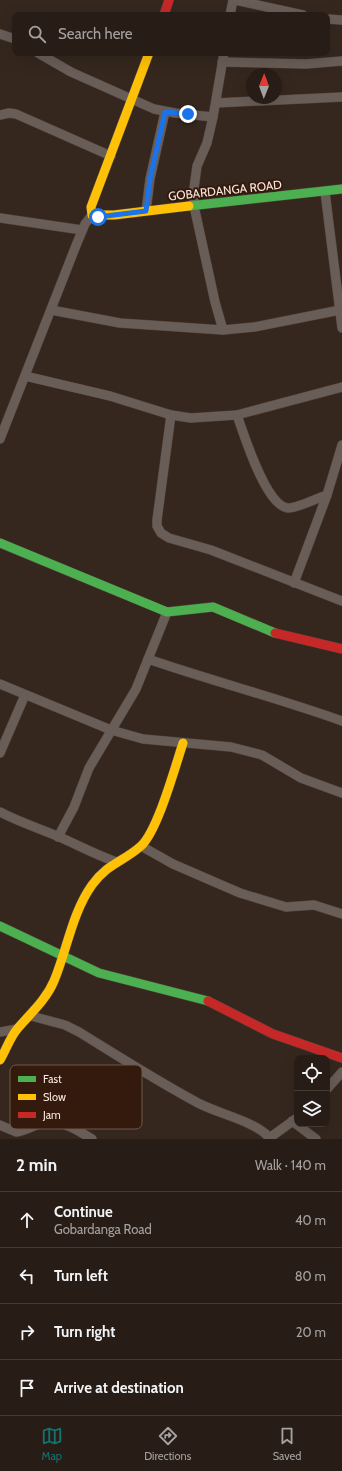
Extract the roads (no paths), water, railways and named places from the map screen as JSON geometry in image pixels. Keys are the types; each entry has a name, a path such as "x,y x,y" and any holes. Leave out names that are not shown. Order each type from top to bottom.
{"street":[{"path":"165,12 169,0"},
{"path":"231,12 234,0 289,12"},
{"path":"330,19 342,20"},
{"path":"0,34 12,38"},
{"path":"43,56 71,72 165,112 213,117"},
{"path":"0,438 2,429 25,376 82,230 92,215 92,207 148,56"},
{"path":"223,330 215,302 194,206 194,188 197,166 207,143 216,104 223,58 306,64 342,61"},
{"path":"216,104 342,97"},
{"path":"146,211 150,179 165,112"},
{"path":"0,115 9,113 16,114 111,156"},
{"name":"GOBARDANGA ROAD","path":"92,215 98,217 342,189"},
{"path":"324,192 342,328"},
{"path":"0,218 82,230"},
{"path":"51,310 120,323 223,330 254,327 340,310"},
{"path":"25,376 110,396 171,415 208,418 237,415 342,387"},
{"path":"171,415 157,520 157,526 161,533 169,538 211,550 342,601"},
{"path":"237,415 264,482 279,505 292,508 327,495"},
{"path":"294,583 327,495 342,445"},
{"path":"0,543 167,612 177,613 204,606 213,606 274,633 342,650"},
{"path":"58,837 74,807 89,768 136,688 167,612"},
{"path":"148,659 342,721"},
{"path":"0,684 111,730 143,738 231,747 262,755 301,778 342,793"},
{"path":"0,752 25,695"},
{"path":"0,1060 17,1030 48,995 54,982 77,915 92,886 101,873 114,861 140,846 156,821 164,802 183,743"},
{"path":"0,812 18,822 58,837 87,852 114,861"},
{"path":"140,846 173,864 240,893 286,907 314,906 342,914"},
{"path":"0,926 99,973 114,978 204,999 273,1034 342,1058"},
{"path":"31,1016 65,1026 79,1032 133,1065"},
{"path":"0,1032 17,1030"},
{"path":"142,1071 172,1089 218,1112 262,1130 269,1138 294,1121"},
{"path":"330,1086 342,1072"},
{"path":"0,1125 16,1132 25,1129"},
{"path":"303,1127 316,1139"},
{"path":"75,1129 92,1139"}]}
